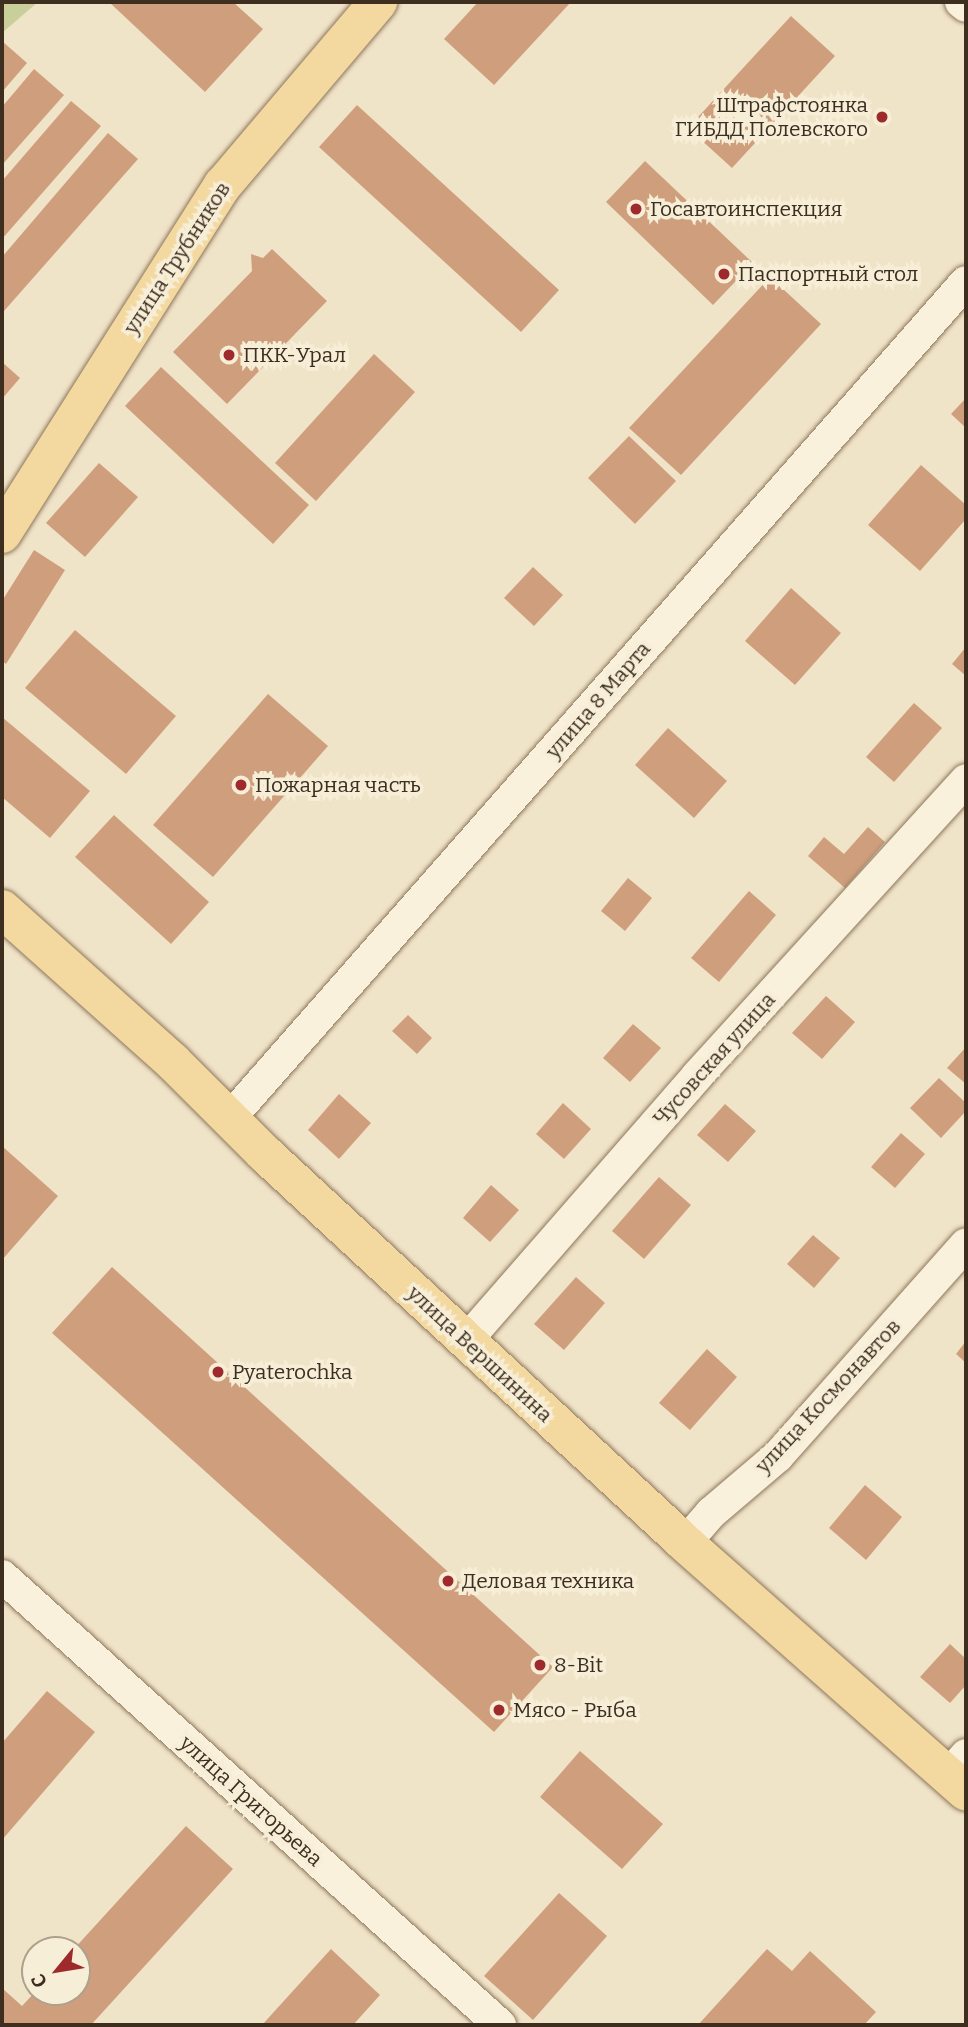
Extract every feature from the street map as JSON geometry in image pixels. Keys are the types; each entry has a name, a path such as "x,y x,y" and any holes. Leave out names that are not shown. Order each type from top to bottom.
{"main road":[{"name":"улица Трубников","path":"2,534 223,185 378,2"},
{"name":"улица Вершинина","path":"2,909 685,1544 960,1774"}],"street":[{"path":"961,2 966,6"},
{"name":"улица 8 Марта","path":"229,1119 966,282"},
{"name":"Чусовская улица","path":"466,1341 697,1076 966,780"},
{"name":"улица Космонавтов","path":"685,1544 711,1513 778,1456 966,1244"},
{"name":"улица Григорьева","path":"2,1576 500,2025"}],"green space":[{"path":"2,2 38,2 2,33"}],"building":[{"path":"109,2 233,2 263,29 205,92"},
{"path":"478,2 571,2 494,85 444,39"},
{"path":"791,16 835,56 732,168 688,128"},
{"path":"2,41 27,63 2,92"},
{"path":"34,69 64,95 2,165 2,107"},
{"path":"71,101 101,126 2,239 2,181"},
{"path":"357,105 559,290 521,332 319,147"},
{"path":"108,133 138,159 4,311 2,257"},
{"path":"645,161 753,263 713,305 606,202"},
{"path":"272,249 327,301 227,404 173,352 252,271 251,254 263,258"},
{"path":"770,277 821,324 681,475 629,428"},
{"path":"374,354 415,392 316,501 275,463"},
{"path":"2,362 20,378 2,399"},
{"path":"161,367 309,505 273,544 125,406"},
{"path":"966,398 966,428 951,414"},
{"path":"629,436 676,481 635,524 588,478"},
{"path":"99,463 138,497 85,557 46,523"},
{"path":"921,465 966,505 966,519 920,571 868,525"},
{"path":"34,550 65,570 6,664 2,661 2,601"},
{"path":"533,567 563,595 534,626 504,598"},
{"path":"791,588 841,633 795,685 745,641"},
{"path":"75,630 176,716 126,774 25,688"},
{"path":"966,647 966,676 952,664"},
{"name":"Пожарная часть","path":"268,694 328,746 213,877 153,825"},
{"path":"914,703 942,728 894,782 866,757"},
{"path":"2,717 90,791 50,838 2,797"},
{"path":"668,728 727,781 694,818 635,765"},
{"path":"114,815 209,902 171,944 75,857"},
{"path":"868,827 885,842 845,888 808,856 824,837 844,854"},
{"path":"628,878 652,898 625,931 601,911"},
{"path":"749,891 776,915 719,982 691,958"},
{"path":"826,996 855,1022 822,1059 792,1033"},
{"path":"408,1015 432,1038 417,1054 392,1031"},
{"path":"633,1024 661,1048 630,1082 603,1058"},
{"path":"966,1047 966,1084 947,1068"},
{"path":"939,1078 966,1103 966,1111 941,1138 910,1108"},
{"path":"339,1094 371,1123 339,1159 308,1130"},
{"path":"563,1103 591,1129 564,1159 536,1134"},
{"path":"725,1104 756,1131 728,1162 697,1135"},
{"path":"901,1133 925,1154 895,1188 871,1167"},
{"path":"2,1146 58,1196 2,1260"},
{"path":"659,1177 691,1205 644,1259 612,1231"},
{"path":"491,1185 519,1210 490,1242 463,1218"},
{"path":"813,1235 840,1258 814,1288 787,1264"},
{"path":"112,1267 553,1667 494,1732 52,1333"},
{"path":"576,1277 605,1303 564,1350 534,1324"},
{"path":"966,1341 966,1363 956,1354"},
{"path":"707,1349 737,1377 690,1430 659,1403"},
{"path":"865,1485 902,1517 866,1560 829,1528"},
{"path":"950,1644 966,1659 966,1685 950,1703 920,1677"},
{"path":"47,1691 95,1732 2,1840 2,1743"},
{"path":"580,1751 663,1824 622,1869 540,1797"},
{"path":"186,1826 233,1869 91,2025 2,2025 2,1988 21,2006 91,2006 91,1936 86,1936"},
{"path":"559,1893 607,1936 533,2020 484,1976"},
{"path":"331,1949 380,1995 353,2025 262,2025"},
{"path":"767,1949 792,1971 810,1951 876,2012 864,2025 698,2025"}],"place":[{"name":"Штрафстоянка ГИБДД Полевского","path":"882,117"},
{"name":"Госавтоинспекция","path":"636,209"},
{"name":"Паспортный стол","path":"724,274"},
{"name":"ПКК-Урал","path":"229,355"},
{"name":"Пожарная часть","path":"241,785"},
{"name":"Pyaterochka","path":"218,1372"},
{"name":"Деловая техника","path":"448,1581"},
{"name":"8-Bit","path":"540,1665"},
{"name":"Мясо - Рыба","path":"499,1710"}]}
